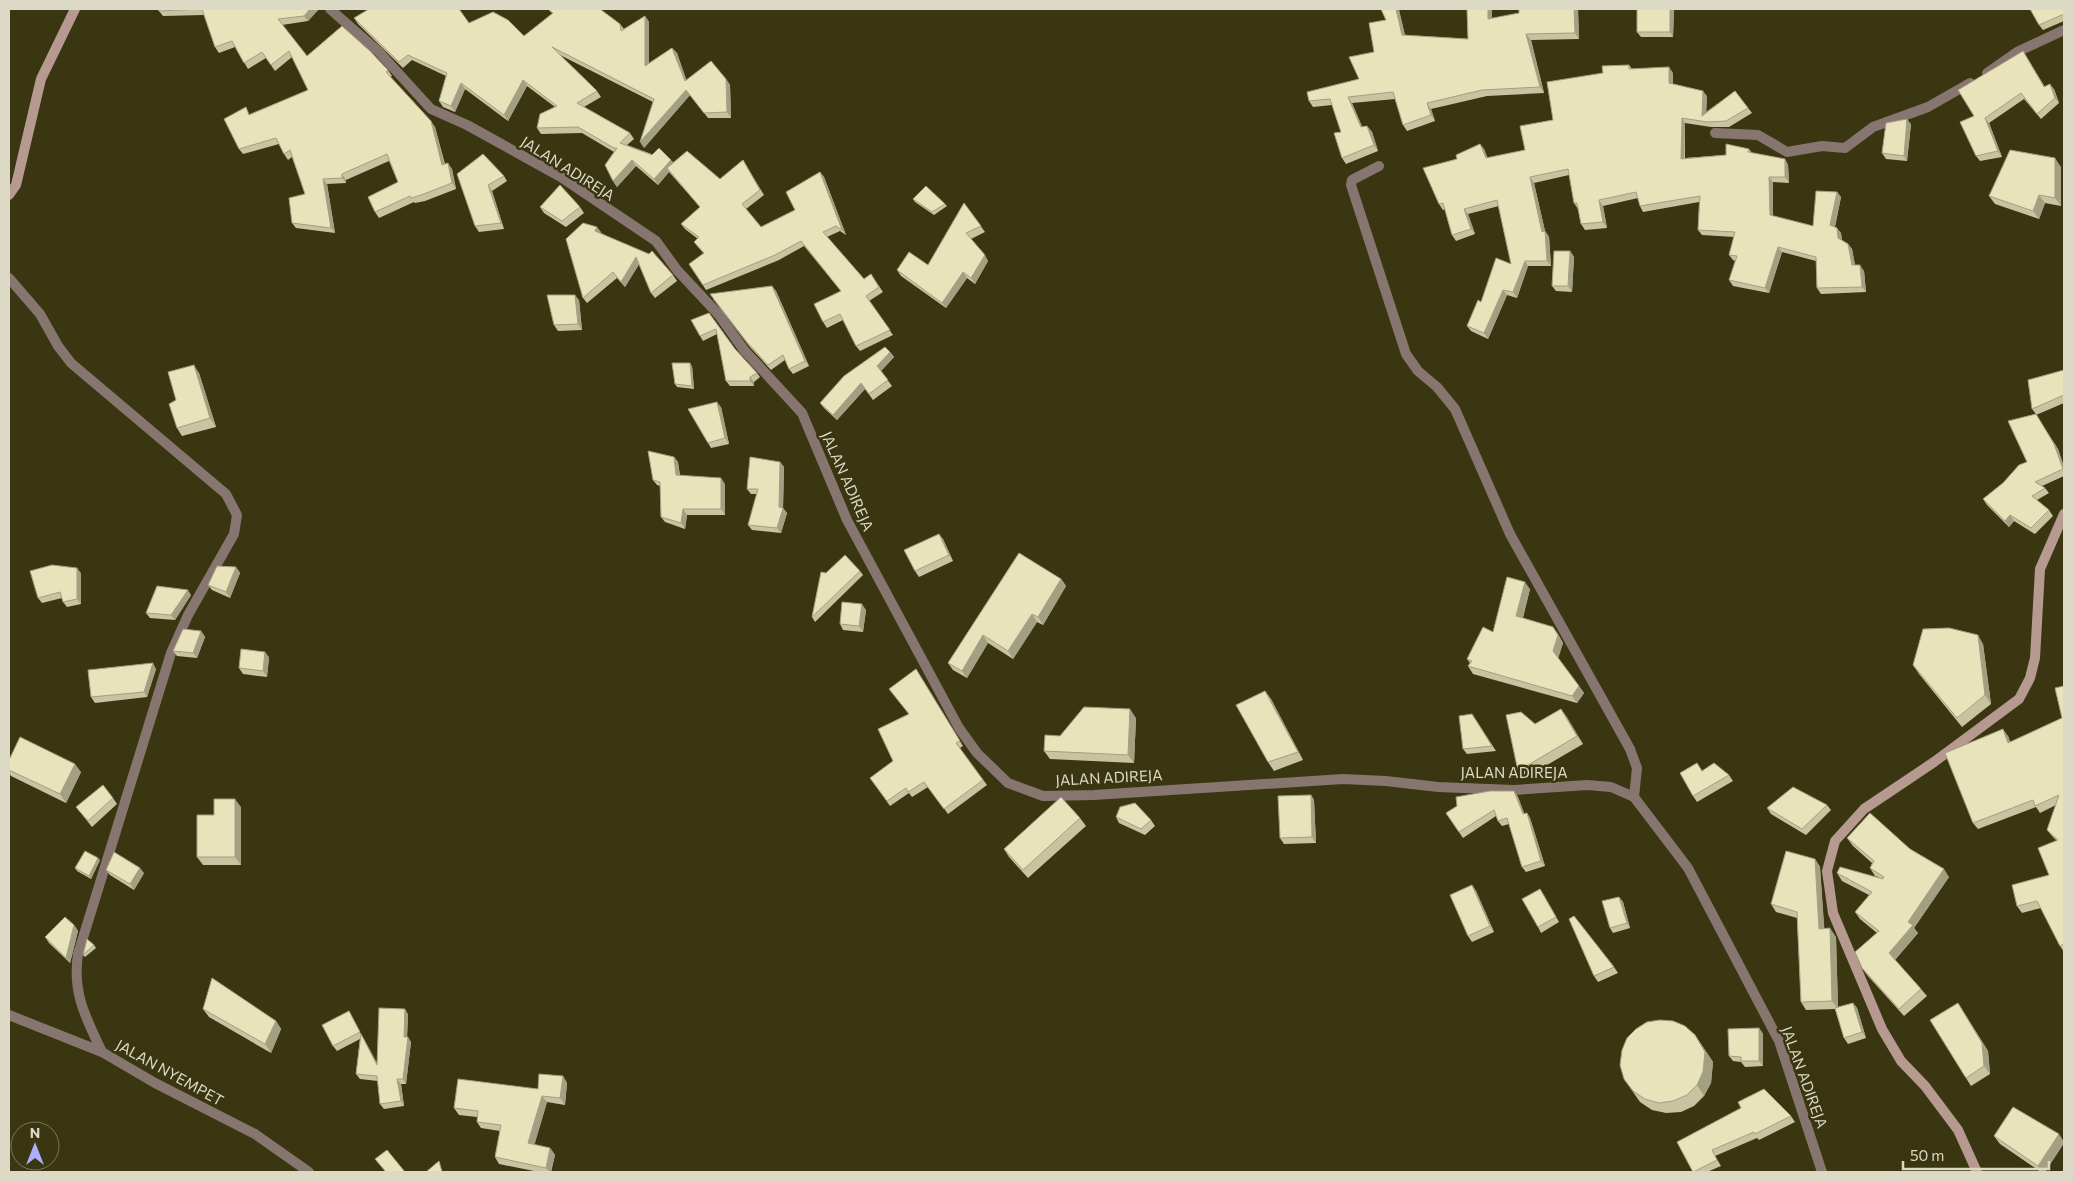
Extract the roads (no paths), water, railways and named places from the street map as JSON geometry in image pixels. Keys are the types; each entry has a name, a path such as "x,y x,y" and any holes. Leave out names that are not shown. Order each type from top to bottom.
{"street":[{"path":"9,195 16,185 41,79 74,9"},
{"name":"JALAN ADIREJA","path":"330,9 379,52 431,109 467,125 561,177 656,241 677,270 719,315 744,350 802,414 847,520 959,728 977,753 1008,783 1025,791 1043,796 1094,795 1343,779 1386,781 1438,787 1514,790 1587,786 1611,787 1634,797 1688,868 1774,1033 1822,1172"},
{"path":"1715,133 1758,135 1787,152 1822,146 1846,148 1873,128 1928,107 1990,72 2017,52 2064,30"},
{"path":"1379,166 1352,180 1351,185 1406,354 1418,372 1438,387 1455,409 1510,534 1630,749 1637,768 1634,797"},
{"path":"9,278 36,308 71,363 226,494 237,515 234,534 188,615 171,653 78,954 75,973 78,995 102,1052"},
{"path":"1977,1172 1958,1130 1925,1086 1901,1062 1882,1029 1833,913 1827,871 1836,841 1864,809 1934,762 2019,698 2030,678 2035,658 2040,569 2064,514"},
{"name":"JALAN NYEMPET","path":"9,1015 102,1052 154,1083 255,1134 309,1172"}]}
